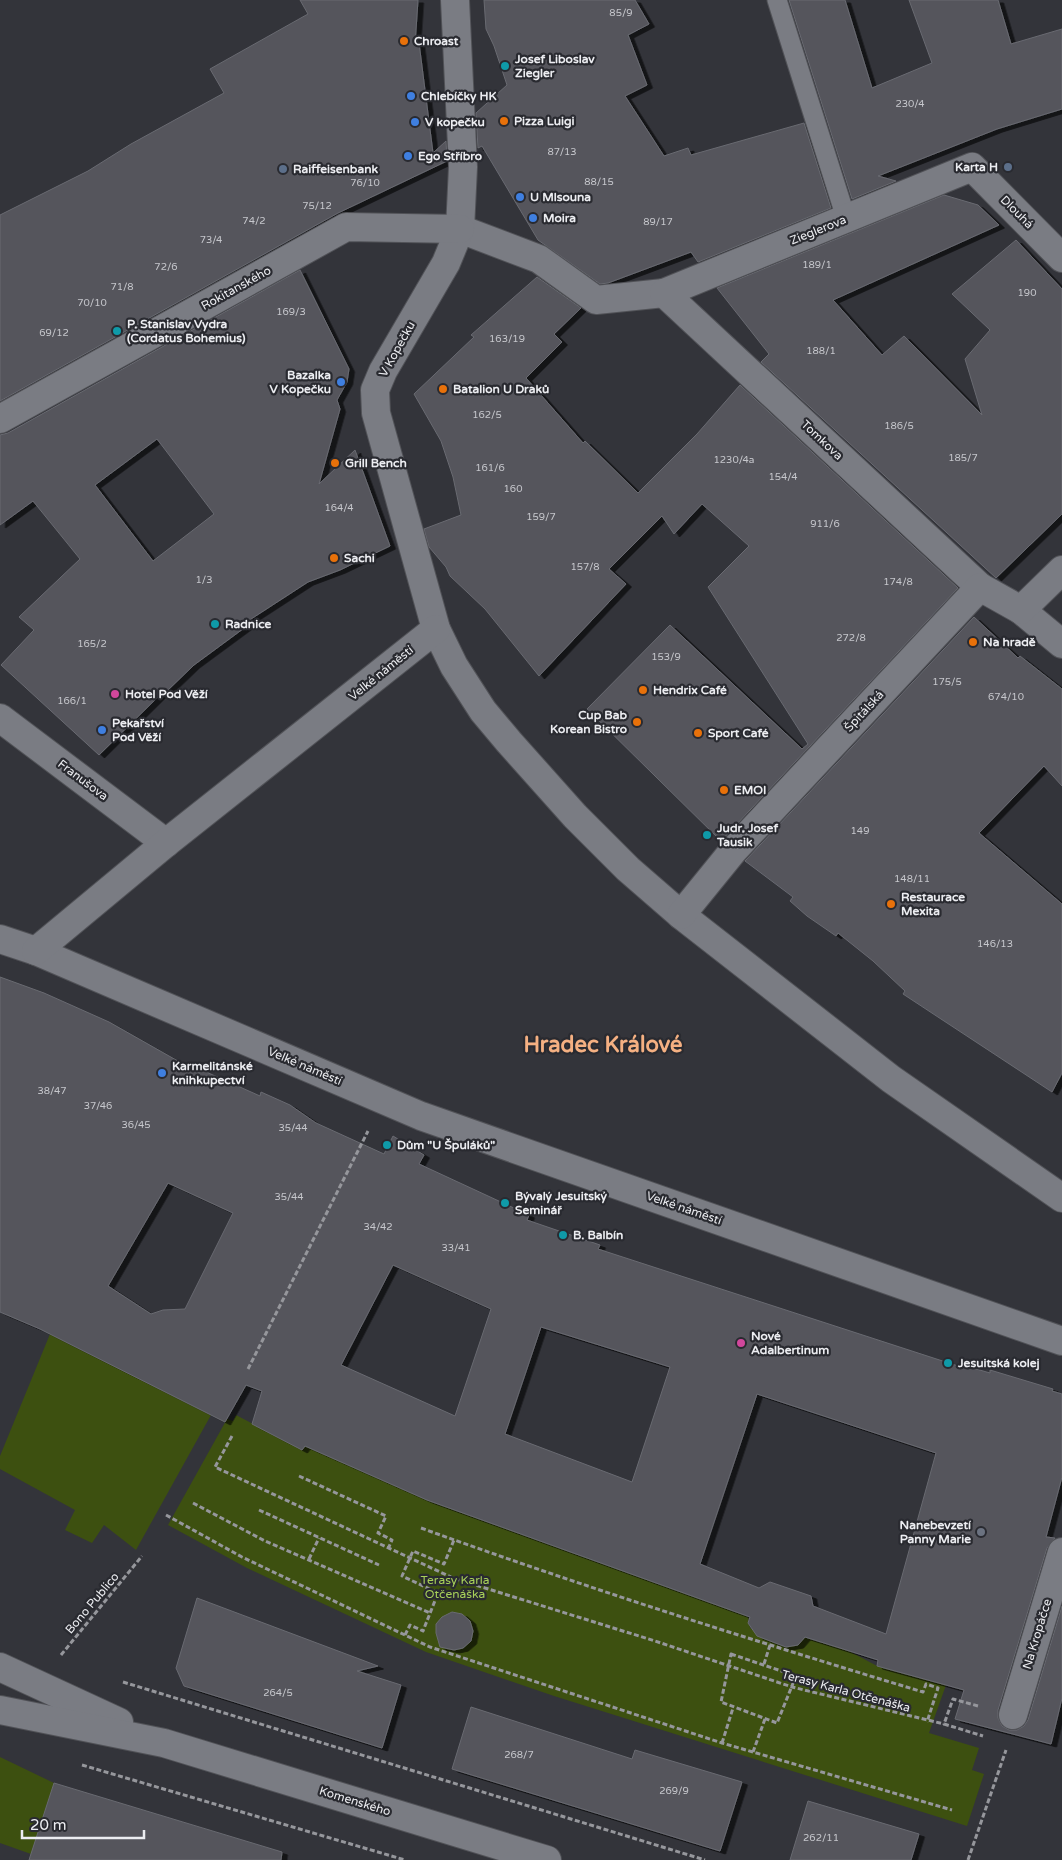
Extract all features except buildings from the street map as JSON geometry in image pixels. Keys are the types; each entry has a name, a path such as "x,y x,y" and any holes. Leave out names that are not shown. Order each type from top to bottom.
{"street":[{"name":"V Kopečku","path":"436,629 376,413 375,390 383,371 446,263 460,229 463,167 455,0"},
{"name":"Zieglerova","path":"664,293 972,167"},
{"name":"Dlouhá","path":"972,167 1062,258"},
{"name":"Rokitanského","path":"0,419 346,227 460,229"},
{"path":"460,229 539,259 596,300 664,293"},
{"name":"Tomkova","path":"664,293 980,587"},
{"path":"1021,610 1062,570"},
{"path":"980,587 1021,610 1062,644"},
{"name":"Špitálská","path":"681,915 733,852 980,587"},
{"path":"436,629 454,666 483,710 575,816 615,856 681,915 892,1080 1062,1198"},
{"name":"Velké náměstí","path":"436,629 166,843 36,951 422,1116 1062,1341"},
{"name":"Franušova","path":"0,718 166,843"},
{"path":"0,940 36,951"},
{"name":"Na Kropáčce","path":"1013,1715 1062,1552"},
{"name":"Komenského","path":"0,1667 164,1743"},
{"name":"Komenského","path":"0,1710 164,1743 547,1860"}],"lane":[{"path":"777,0 846,218"}],"path":[{"path":"248,1369 384,1100"},
{"name":"Terasy Karla Otčenáška","path":"232,1436 215,1467 409,1560 453,1578 655,1640 792,1687 927,1722 944,1724 990,1738"},
{"path":"299,1476 386,1516 378,1533 392,1540 388,1549"},
{"path":"193,1502 226,1522 430,1613"},
{"path":"259,1510 379,1565"},
{"path":"166,1515 242,1558 430,1647 722,1743 952,1810"},
{"path":"421,1528 570,1582 770,1645 923,1692 926,1684 938,1688 927,1722"},
{"path":"309,1559 319,1538"},
{"path":"405,1635 410,1625 423,1631 438,1593 402,1576 412,1551 444,1564 454,1540"},
{"name":"Bono Publico","path":"56,1662 142,1556"},
{"path":"764,1664 770,1645"},
{"path":"731,1654 796,1676 777,1723 721,1702 728,1665 731,1654"},
{"path":"122,1682 705,1860"},
{"path":"944,1724 953,1699 1013,1715"},
{"path":"722,1743 734,1708"},
{"path":"753,1752 765,1719"},
{"path":"968,1860 1008,1743"},
{"path":"80,1764 406,1860"}],"green space":[{"path":"50,1334 69,1339 67,1343 211,1415 136,1550 104,1525 92,1543 65,1530 75,1510 0,1469 0,1456"},
{"name":"Terasy Karla Otčenáška","path":"236,1415 302,1450 305,1446 427,1500 748,1616 750,1628 786,1647 798,1644 803,1637 849,1651 877,1666 946,1685 929,1733 979,1748 972,1770 984,1774 967,1826 554,1696 426,1652 247,1568 168,1525 227,1419 233,1421"},
{"path":"0,1757 54,1783 31,1854 0,1843"}],"place":[{"name":"Chroast","path":"404,41"},
{"name":"Josef Liboslav Ziegler","path":"505,66"},
{"name":"Chlebíčky HK","path":"411,96"},
{"name":"Pizza Luigi","path":"504,121"},
{"name":"V kopečku","path":"415,122"},
{"name":"Ego Stříbro","path":"408,156"},
{"name":"Karta H","path":"1008,167"},
{"name":"Raiffeisenbank","path":"283,169"},
{"name":"U Mlsouna","path":"520,197"},
{"name":"Moira","path":"533,218"},
{"name":"P. Stanislav Vydra (Cordatus Bohemius)","path":"117,331"},
{"name":"Bazalka V Kopečku","path":"341,382"},
{"name":"Batalion U Draků","path":"443,389"},
{"name":"Grill Bench","path":"335,463"},
{"name":"Sachi","path":"334,558"},
{"name":"Radnice","path":"215,624"},
{"name":"Na hradě","path":"973,642"},
{"name":"Hendrix Café","path":"643,690"},
{"name":"Hotel Pod Věží","path":"115,694"},
{"name":"Cup Bab Korean Bistro","path":"637,722"},
{"name":"Pekařství Pod Věží","path":"102,730"},
{"name":"Sport Café","path":"698,733"},
{"name":"EMOI","path":"724,790"},
{"name":"Judr. Josef Tausik","path":"707,835"},
{"name":"Restaurace Mexita","path":"891,904"},
{"name":"Karmelitánské knihkupectví","path":"162,1073"},
{"name":"Dům \"U Špuláků\"","path":"387,1145"},
{"name":"Bývalý Jesuitský Seminář","path":"505,1203"},
{"name":"B. Balbín","path":"563,1235"},
{"name":"Nové Adalbertinum","path":"741,1343"},
{"name":"Jesuitská kolej","path":"948,1363"},
{"name":"Nanebevzetí Panny Marie","path":"981,1532"}],"district":[{"name":"Hradec Králové","path":"603,1045"}]}
